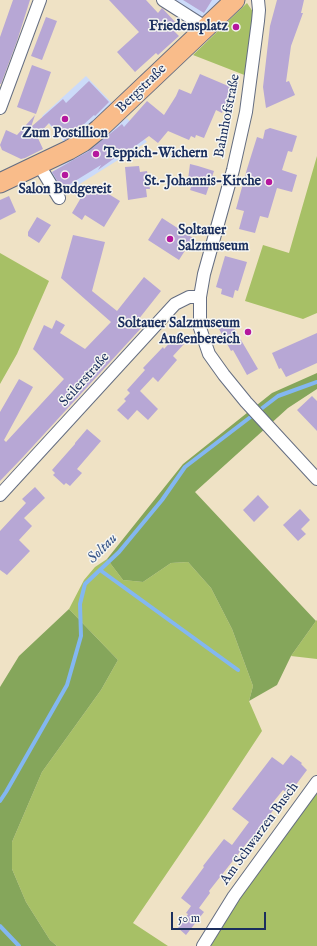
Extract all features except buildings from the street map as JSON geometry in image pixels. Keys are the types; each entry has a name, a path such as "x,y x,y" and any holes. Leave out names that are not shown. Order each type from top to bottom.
{"main road":[{"name":"Bergstraße","path":"0,182 79,145 99,130 235,0"}],"street":[{"path":"0,108 40,0"},
{"path":"163,0 199,23 204,29"},
{"name":"Bahnhofstraße","path":"258,0 258,20 246,112 204,274 200,297 200,328 209,354 224,375 246,402 317,479"},
{"path":"39,164 59,198"},
{"name":"Seilerstraße","path":"0,496 175,304 189,297 200,297"},
{"name":"Am Schwarzen Busch","path":"203,946 234,896 317,782"}],"shaded area":[{"path":"171,0 220,0 200,19"},
{"path":"86,76 112,103 86,127 64,142 42,116"},
{"path":"127,118 147,142 62,195 49,174"}],"green space":[{"path":"247,3 253,12 247,76 193,55"},
{"path":"317,156 317,313 303,319 245,301 263,245 289,253"},
{"path":"0,253 49,281 17,354 0,384"},
{"path":"317,373 317,389 288,408 195,492 316,621 291,656 277,685 249,701 253,686 232,629 211,588 188,562 171,563 143,582 123,580 107,559 183,464 272,393"},
{"path":"107,559 123,580 143,582 171,563 188,562 211,588 232,629 253,686 249,701 262,731 133,923 168,946 57,946 50,940 26,902 12,869 12,842 42,772 101,690 118,660 69,609 84,580 95,567"},
{"path":"69,609 118,660 101,690 42,772 12,842 12,869 26,902 50,940 57,946 0,946 0,687 19,656"},
{"path":"317,620 317,659 291,656 316,621"},
{"path":"317,792 317,946 211,946 239,897"}],"waterway":[{"name":"Soltau","path":"0,801 67,685 81,636 80,604 85,584 119,552 162,500 185,467 278,396 317,382"},
{"path":"100,570 238,670"},
{"name":"Soltau","path":"0,926 19,946"}],"place":[{"name":"Friedensplatz","path":"236,27"},
{"name":"Zum Postillion","path":"65,119"},
{"name":"Teppich-Wichern","path":"96,154"},
{"name":"Salon Budgereit","path":"65,175"},
{"name":"St.-Johannis-Kirche","path":"269,182"},
{"name":"Soltauer Salzmuseum","path":"170,239"},
{"name":"Soltauer Salzmuseum Außenbereich","path":"248,332"}]}
